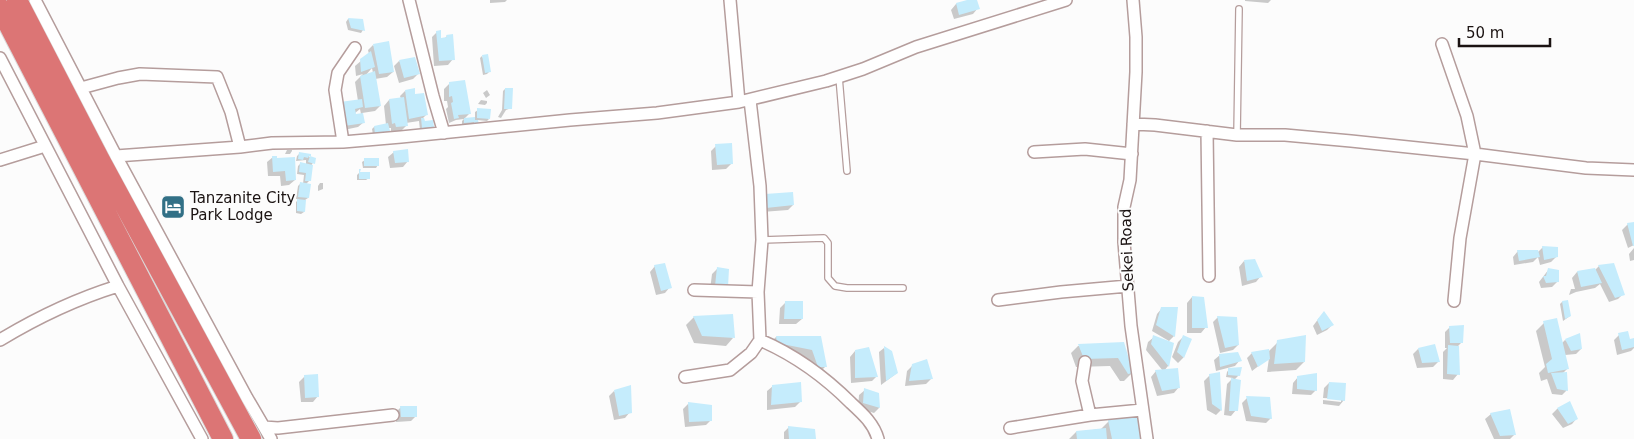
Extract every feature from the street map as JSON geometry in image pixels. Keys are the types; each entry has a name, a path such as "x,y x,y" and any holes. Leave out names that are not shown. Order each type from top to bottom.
{"highway":[{"path":"17,0 99,158 257,433"},
{"path":"0,8 223,439"}],"street":[{"path":"34,0 257,433 271,439"},
{"path":"409,0 444,133"},
{"path":"685,377 730,370 751,353 760,340 758,292 762,240 760,186 744,101 730,0"},
{"path":"116,156 272,143 343,142 657,113 744,101 839,77 925,44 1066,0"},
{"name":"Sekei Road","path":"1133,0 1136,37 1132,154 1130,180 1124,207 1124,242 1142,410 1147,439"},
{"path":"1442,44 1467,116 1475,154 1460,238 1454,301"},
{"path":"343,142 335,90 338,73 354,48"},
{"path":"0,58 118,286 202,439"},
{"path":"80,88 140,74 217,77 231,112 240,147"},
{"path":"1133,124 1236,135 1285,135 1475,154 1586,168 1634,170"},
{"path":"1207,131 1209,276"},
{"path":"0,160 45,146"},
{"path":"1034,152 1085,149 1132,154"},
{"path":"0,340 56,309 118,286"},
{"path":"998,300 1128,286"},
{"path":"694,290 758,292"},
{"path":"760,340 784,350 816,370 866,417 876,431 878,439"},
{"path":"1085,362 1082,381 1090,415"},
{"path":"1010,428 1090,415 1142,410"},
{"path":"257,433 278,428 393,415"}],"lane":[{"path":"1236,135 1239,10"},
{"path":"839,77 846,171"},
{"path":"762,240 824,238 828,243 828,278 835,286 847,288 903,288"}],"building":[{"path":"977,0 980,9 959,15 956,3"},
{"path":"348,18 363,19 365,31 351,28"},
{"path":"441,30 441,38 453,34 455,60 439,61 436,31"},
{"path":"389,41 394,72 379,74 373,44"},
{"path":"371,51 375,67 361,72 360,59"},
{"path":"488,54 491,72 485,73 482,55"},
{"path":"415,57 420,74 404,78 399,60"},
{"path":"375,71 381,106 365,108 360,76"},
{"path":"465,80 471,114 458,115 459,118 454,119 451,103 453,102 452,96 449,97 449,82"},
{"path":"415,88 415,94 424,93 428,115 409,119 405,90"},
{"path":"505,88 513,88 512,109 504,109"},
{"path":"404,97 408,126 396,127 395,123 392,124 389,99"},
{"path":"362,99 363,107 355,109 356,114 363,113 365,123 344,126 340,102"},
{"path":"477,108 491,109 490,119 477,118"},
{"path":"475,117 479,124 474,125 474,122 464,123 464,118"},
{"path":"421,118 424,118 425,121 433,120 434,127 422,128"},
{"path":"388,123 390,131 375,134 374,126"},
{"path":"732,143 733,164 717,165 715,144"},
{"path":"408,149 409,162 395,163 393,151"},
{"path":"299,152 311,154 311,156 308,158 304,157 303,160 298,159"},
{"path":"272,156 277,156 277,158 295,157 296,180 286,181 285,171 273,172"},
{"path":"310,156 316,158 315,164 308,162"},
{"path":"364,158 379,158 379,166 364,166"},
{"path":"300,162 313,165 311,181 305,181 306,173 299,172"},
{"path":"359,169 361,169 360,172 370,172 370,179 359,179"},
{"path":"300,182 311,184 309,198 298,197"},
{"path":"793,192 794,205 766,208 765,194"},
{"path":"297,199 306,200 305,212 297,211"},
{"path":"1634,222 1634,246 1633,246 1627,223"},
{"path":"1542,246 1558,247 1558,257 1544,260"},
{"path":"1517,250 1538,250 1540,257 1519,261"},
{"path":"1255,259 1263,277 1247,281 1244,260"},
{"path":"665,263 672,288 661,291 654,265"},
{"path":"1614,263 1625,295 1615,298 1598,265"},
{"path":"717,267 729,269 728,287 715,286"},
{"path":"1548,268 1559,270 1559,282 1546,283 1543,276 1546,276"},
{"path":"1595,268 1602,283 1581,287 1577,271"},
{"path":"1192,296 1204,297 1208,328 1192,328"},
{"path":"1568,300 1571,316 1565,319 1562,301"},
{"path":"785,301 803,301 803,319 784,319"},
{"path":"1161,307 1178,307 1175,337 1156,325"},
{"path":"1324,311 1334,325 1322,331 1317,320"},
{"path":"733,314 735,338 702,336 693,316"},
{"path":"1217,316 1237,317 1239,345 1225,348"},
{"path":"1557,318 1569,369 1548,373 1546,364 1552,359 1543,321"},
{"path":"1464,325 1463,343 1450,343 1449,326"},
{"path":"1628,331 1630,339 1634,338 1634,347 1622,350 1618,333"},
{"path":"1580,333 1582,349 1571,351 1565,339"},
{"path":"1153,335 1174,343 1169,367 1151,344"},
{"path":"1183,335 1192,339 1184,358 1177,352"},
{"path":"1306,335 1305,362 1274,364 1277,340"},
{"path":"776,336 821,336 827,367 818,367 812,350 777,343"},
{"path":"1124,342 1133,373 1128,374 1118,358 1084,359 1078,344"},
{"path":"1435,344 1440,362 1422,363 1418,348"},
{"path":"1448,345 1459,346 1460,375 1447,374"},
{"path":"884,346 892,351 898,373 886,381"},
{"path":"869,347 878,377 855,378 855,350"},
{"path":"1269,349 1270,359 1258,367 1251,352"},
{"path":"1238,352 1242,361 1220,367 1219,354"},
{"path":"927,359 933,379 909,381 912,364"},
{"path":"1242,367 1240,376 1228,375 1228,368"},
{"path":"1178,368 1180,388 1162,391 1155,370"},
{"path":"1220,372 1222,411 1212,404 1209,374"},
{"path":"1567,372 1568,391 1557,389 1551,373"},
{"path":"1317,373 1317,391 1297,389 1297,376"},
{"path":"318,374 319,397 305,398 304,375"},
{"path":"1231,378 1241,380 1238,411 1229,411"},
{"path":"801,382 802,402 771,405 772,385"},
{"path":"1329,382 1346,383 1345,401 1327,399"},
{"path":"631,385 632,413 619,416 614,390"},
{"path":"864,388 879,393 880,408 863,403"},
{"path":"1246,396 1270,397 1272,419 1251,416"},
{"path":"1570,401 1578,419 1568,424 1557,408"},
{"path":"688,402 712,405 712,421 689,422"},
{"path":"400,406 417,406 417,417 401,417"},
{"path":"1510,409 1516,435 1500,436 1490,413"},
{"path":"1138,416 1143,439 1112,439 1108,420"},
{"path":"788,426 815,429 816,439 789,439"},
{"path":"1106,428 1107,439 1077,439 1076,431"}],"place":[{"name":"Tanzanite City Park Lodge","path":"173,207"}]}
